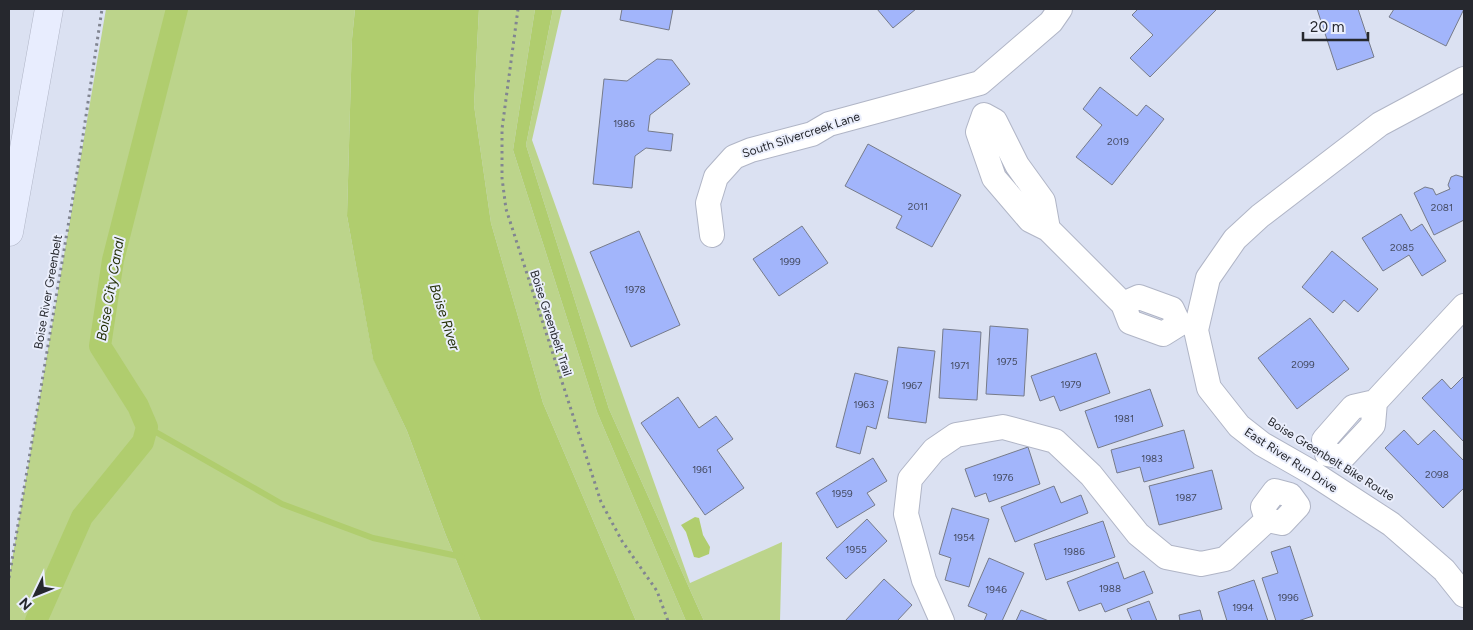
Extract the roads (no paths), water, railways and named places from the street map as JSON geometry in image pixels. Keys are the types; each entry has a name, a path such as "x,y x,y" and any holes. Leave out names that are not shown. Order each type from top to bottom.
{"street":[{"path":"9,232 49,9"},
{"name":"South Silvercreek Lane","path":"712,235 708,203 716,177 734,157 750,150 812,134 829,124 980,83 1050,22 1060,9"},
{"name":"East River Run Drive","path":"1464,79 1380,124 1260,216 1235,239 1208,278 1187,327 1209,388 1239,426 1262,444 1311,472 1391,524 1444,570 1464,595"},
{"path":"980,83 984,115 995,121 1017,165 1043,201 1048,229 1123,304 1130,322 1163,334 1187,327"},
{"path":"942,621 924,580 906,514 910,479 934,450 956,435 1003,426 1054,441 1091,475 1138,534 1166,557 1202,564 1225,559 1267,520 1263,507 1275,491 1290,495 1327,454 1324,440 1354,407 1375,402 1464,306"}],"water":[{"name":"Boise River","path":"355,9 479,9 474,105 491,223 543,403 636,621 481,621 445,533 407,431 373,359 347,216 352,39"},
{"path":"535,9 553,9 526,145 609,409 704,621 686,621 597,412 513,150"},
{"path":"695,517 699,518 703,535 710,547 709,554 699,558 694,557 686,532 681,525"}],"waterway":[{"name":"Boise City Canal","path":"36,621 82,517 143,442 147,427 138,406 100,346 113,260 177,9"},
{"path":"147,427 282,504 373,538 462,557"}]}
